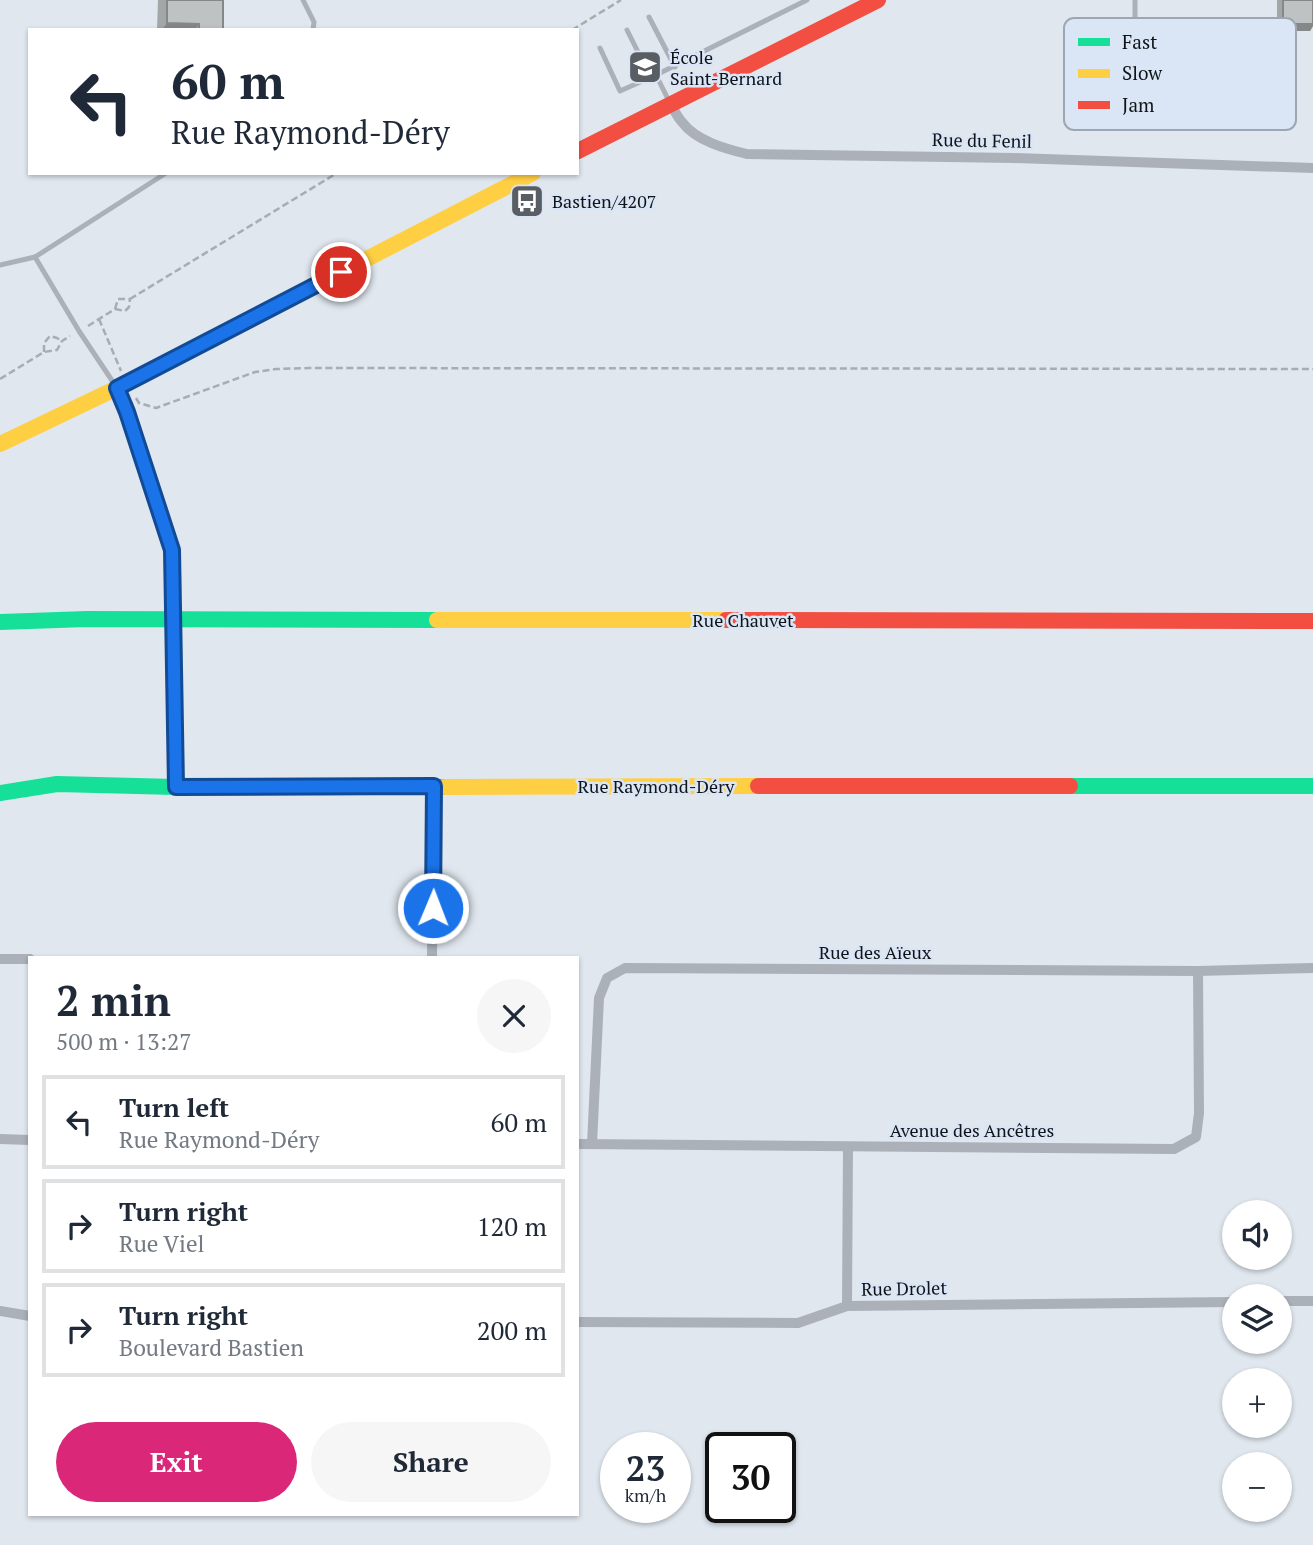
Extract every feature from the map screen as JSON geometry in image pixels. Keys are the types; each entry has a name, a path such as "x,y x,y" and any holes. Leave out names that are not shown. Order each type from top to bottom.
{"street":[{"path":"579,150 878,0"},
{"name":"Rue du Fenil","path":"670,103 683,124 702,138 721,147 747,154 1014,158 1313,168"},
{"path":"0,444 122,385 529,175"},
{"path":"122,385 127,412 172,550 176,787"},
{"path":"0,622 173,620"},
{"name":"Rue Chauvet","path":"173,620 1313,621"},
{"name":"Rue Raymond-Déry","path":"0,793 57,784 176,787 1313,786"},
{"path":"432,956 434,786"},
{"path":"0,959 28,959"},
{"name":"Rue des Aïeux","path":"592,1144 599,998 607,978 625,968 1198,971 1313,968"},
{"name":"Avenue des Ancêtres","path":"579,1144 1174,1149 1196,1137 1199,1113 1198,971"},
{"path":"0,1139 28,1140"},
{"path":"847,1306 848,1147"},
{"path":"1292,1301 1313,1301"},
{"name":"Rue Drolet","path":"579,1322 798,1322 847,1306 1222,1302"},
{"path":"0,1311 28,1316"}],"lane":[{"path":"303,0 314,22 313,28"},
{"path":"600,48 620,91 675,67 807,0"},
{"path":"1135,0 1135,18"},
{"path":"649,17 675,67"},
{"path":"627,30 670,103"},
{"path":"0,265 35,257 163,175"},
{"path":"35,257 79,331 122,385"}],"path":[{"path":"575,28 621,0"},
{"path":"85,327 115,309 118,299 130,299 334,175"},
{"path":"115,309 125,311 129,307 130,299"},
{"path":"99,319 118,367 122,385 139,403 156,408 255,372 276,369 1313,369"},
{"path":"44,352 44,344 50,336 62,341"},
{"path":"0,379 44,352 57,350 62,341 70,336"}],"building":[{"path":"167,0 223,0 223,28 199,28 199,24 167,23"},
{"path":"1283,0 1313,0 1313,24 1296,24 1296,18 1283,18"}],"traffic: fast":[{"path":"0,622 87,619 437,620"},
{"path":"0,793 57,784 445,787"},
{"path":"1070,786 1313,786"}],"traffic: slow":[{"path":"0,444 117,388 529,175"},
{"path":"437,620 726,620"},
{"path":"445,787 758,786"}],"traffic: jam":[{"path":"579,150 878,0"},
{"path":"726,620 1313,621"},
{"path":"758,786 1070,786"}],"place":[{"name":"École Saint-Bernard","path":"645,67"},
{"name":"Bastien/4207","path":"527,201"}],"route":[{"path":"341,272 117,388 172,550 176,787 434,786 433,908"}]}
